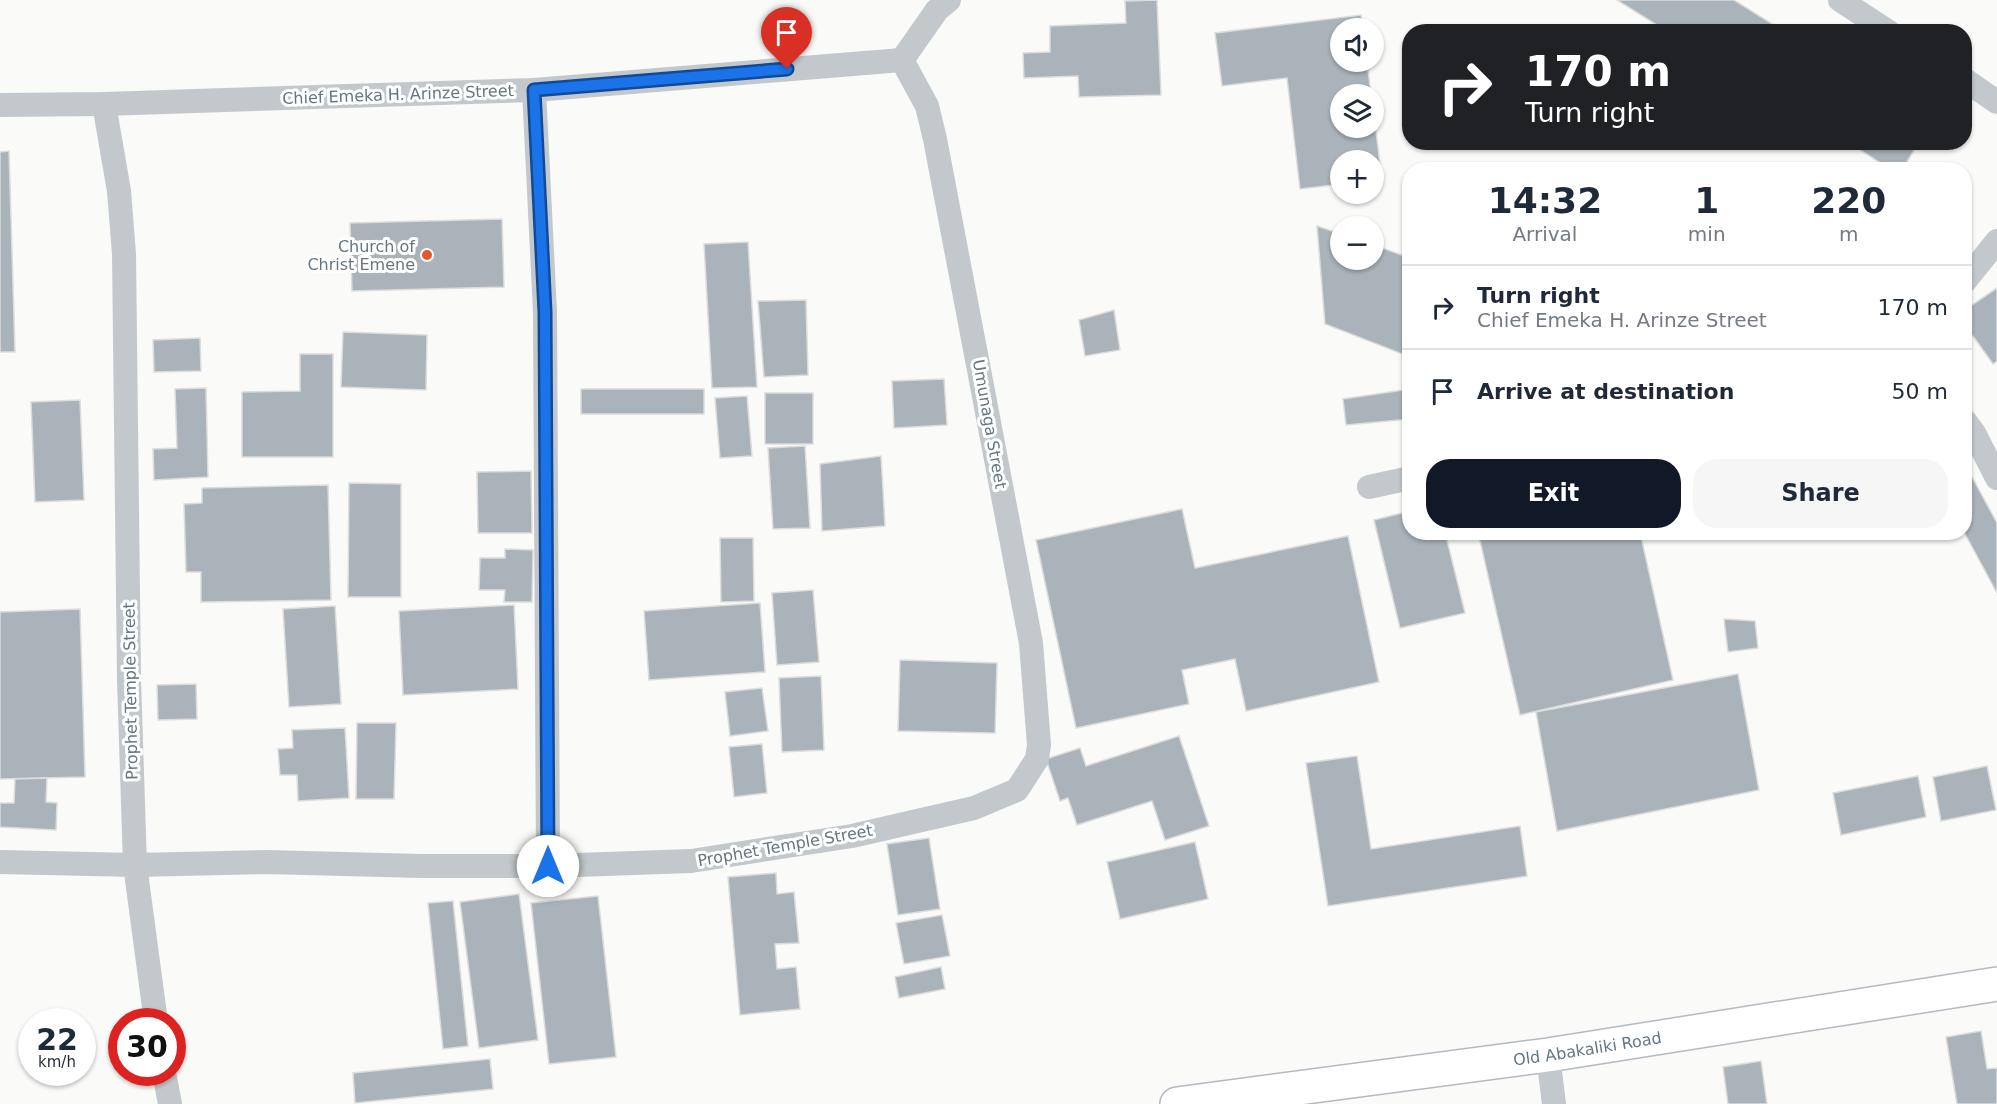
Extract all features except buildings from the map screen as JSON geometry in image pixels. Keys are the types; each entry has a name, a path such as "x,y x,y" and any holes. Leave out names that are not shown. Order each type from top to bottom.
{"main road":[{"name":"Old Abakaliki Road","path":"1177,1104 1548,1055 1997,984"}],"street":[{"path":"902,60 937,10 949,0"},
{"path":"1840,0 1878,24"},
{"name":"Chief Emeka H. Arinze Street","path":"0,105 104,104 534,90 902,60"},
{"name":"Umunaga Street","path":"902,60 927,106 935,139 1031,643 1039,745 1037,759 1017,790"},
{"path":"1972,85 1997,102"},
{"path":"534,90 545,312 548,866"},
{"name":"Prophet Temple Street","path":"104,104 119,191 124,254 129,680 135,865 266,862 421,866 548,866 690,861 852,836 974,808 1017,790"},
{"path":"1972,272 1997,241"},
{"path":"1972,431 1997,478"},
{"path":"1368,487 1402,480"},
{"path":"0,861 135,865 154,1008"},
{"path":"1548,1055 1554,1104"},
{"path":"167,1086 170,1104"}],"place":[{"name":"Church of Christ Emene","path":"427,255"}],"route":[{"path":"548,866 545,312 534,90 787,69"}]}
